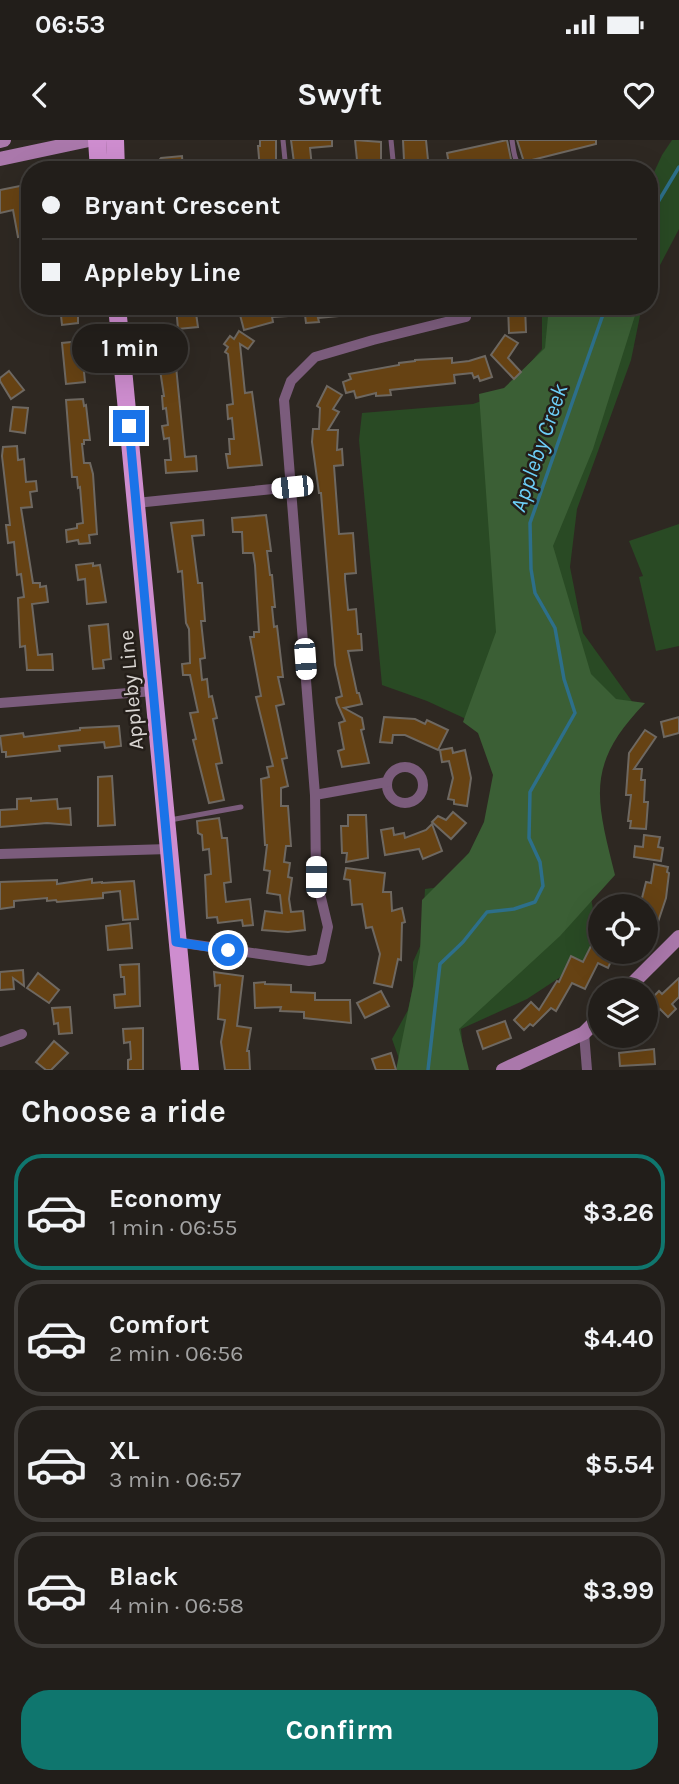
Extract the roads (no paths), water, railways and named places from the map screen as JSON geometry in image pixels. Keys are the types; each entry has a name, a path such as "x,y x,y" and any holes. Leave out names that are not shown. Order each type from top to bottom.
{"main road":[{"path":"97,140 98,161"},
{"path":"115,140 116,161"},
{"name":"Appleby Line","path":"118,315 190,1070"}],"street":[{"path":"0,159 89,140"},
{"path":"176,942 309,961 321,959 328,927 316,877 315,795 284,400 291,381 315,357 466,317"},
{"path":"136,503 292,487"},
{"path":"0,704 154,691"},
{"path":"315,795 387,782"},
{"path":"0,854 169,849"},
{"path":"638,978 679,937"},
{"path":"502,1070 588,1029"},
{"path":"584,1033 587,1070"},
{"path":"0,1042 22,1034"}],"lane":[{"path":"283,140 285,161"},
{"path":"391,140 393,161"},
{"path":"512,140 516,161"},
{"path":"167,820 241,807"}],"waterway":[{"name":"Appleby Creek","path":"658,202 679,167"},
{"name":"Appleby Creek","path":"428,1070 440,964 463,942 487,912 514,909 535,902 543,886 540,862 529,838 530,792 575,713 564,679 555,628 535,593 531,569 530,523 603,315"}]}
